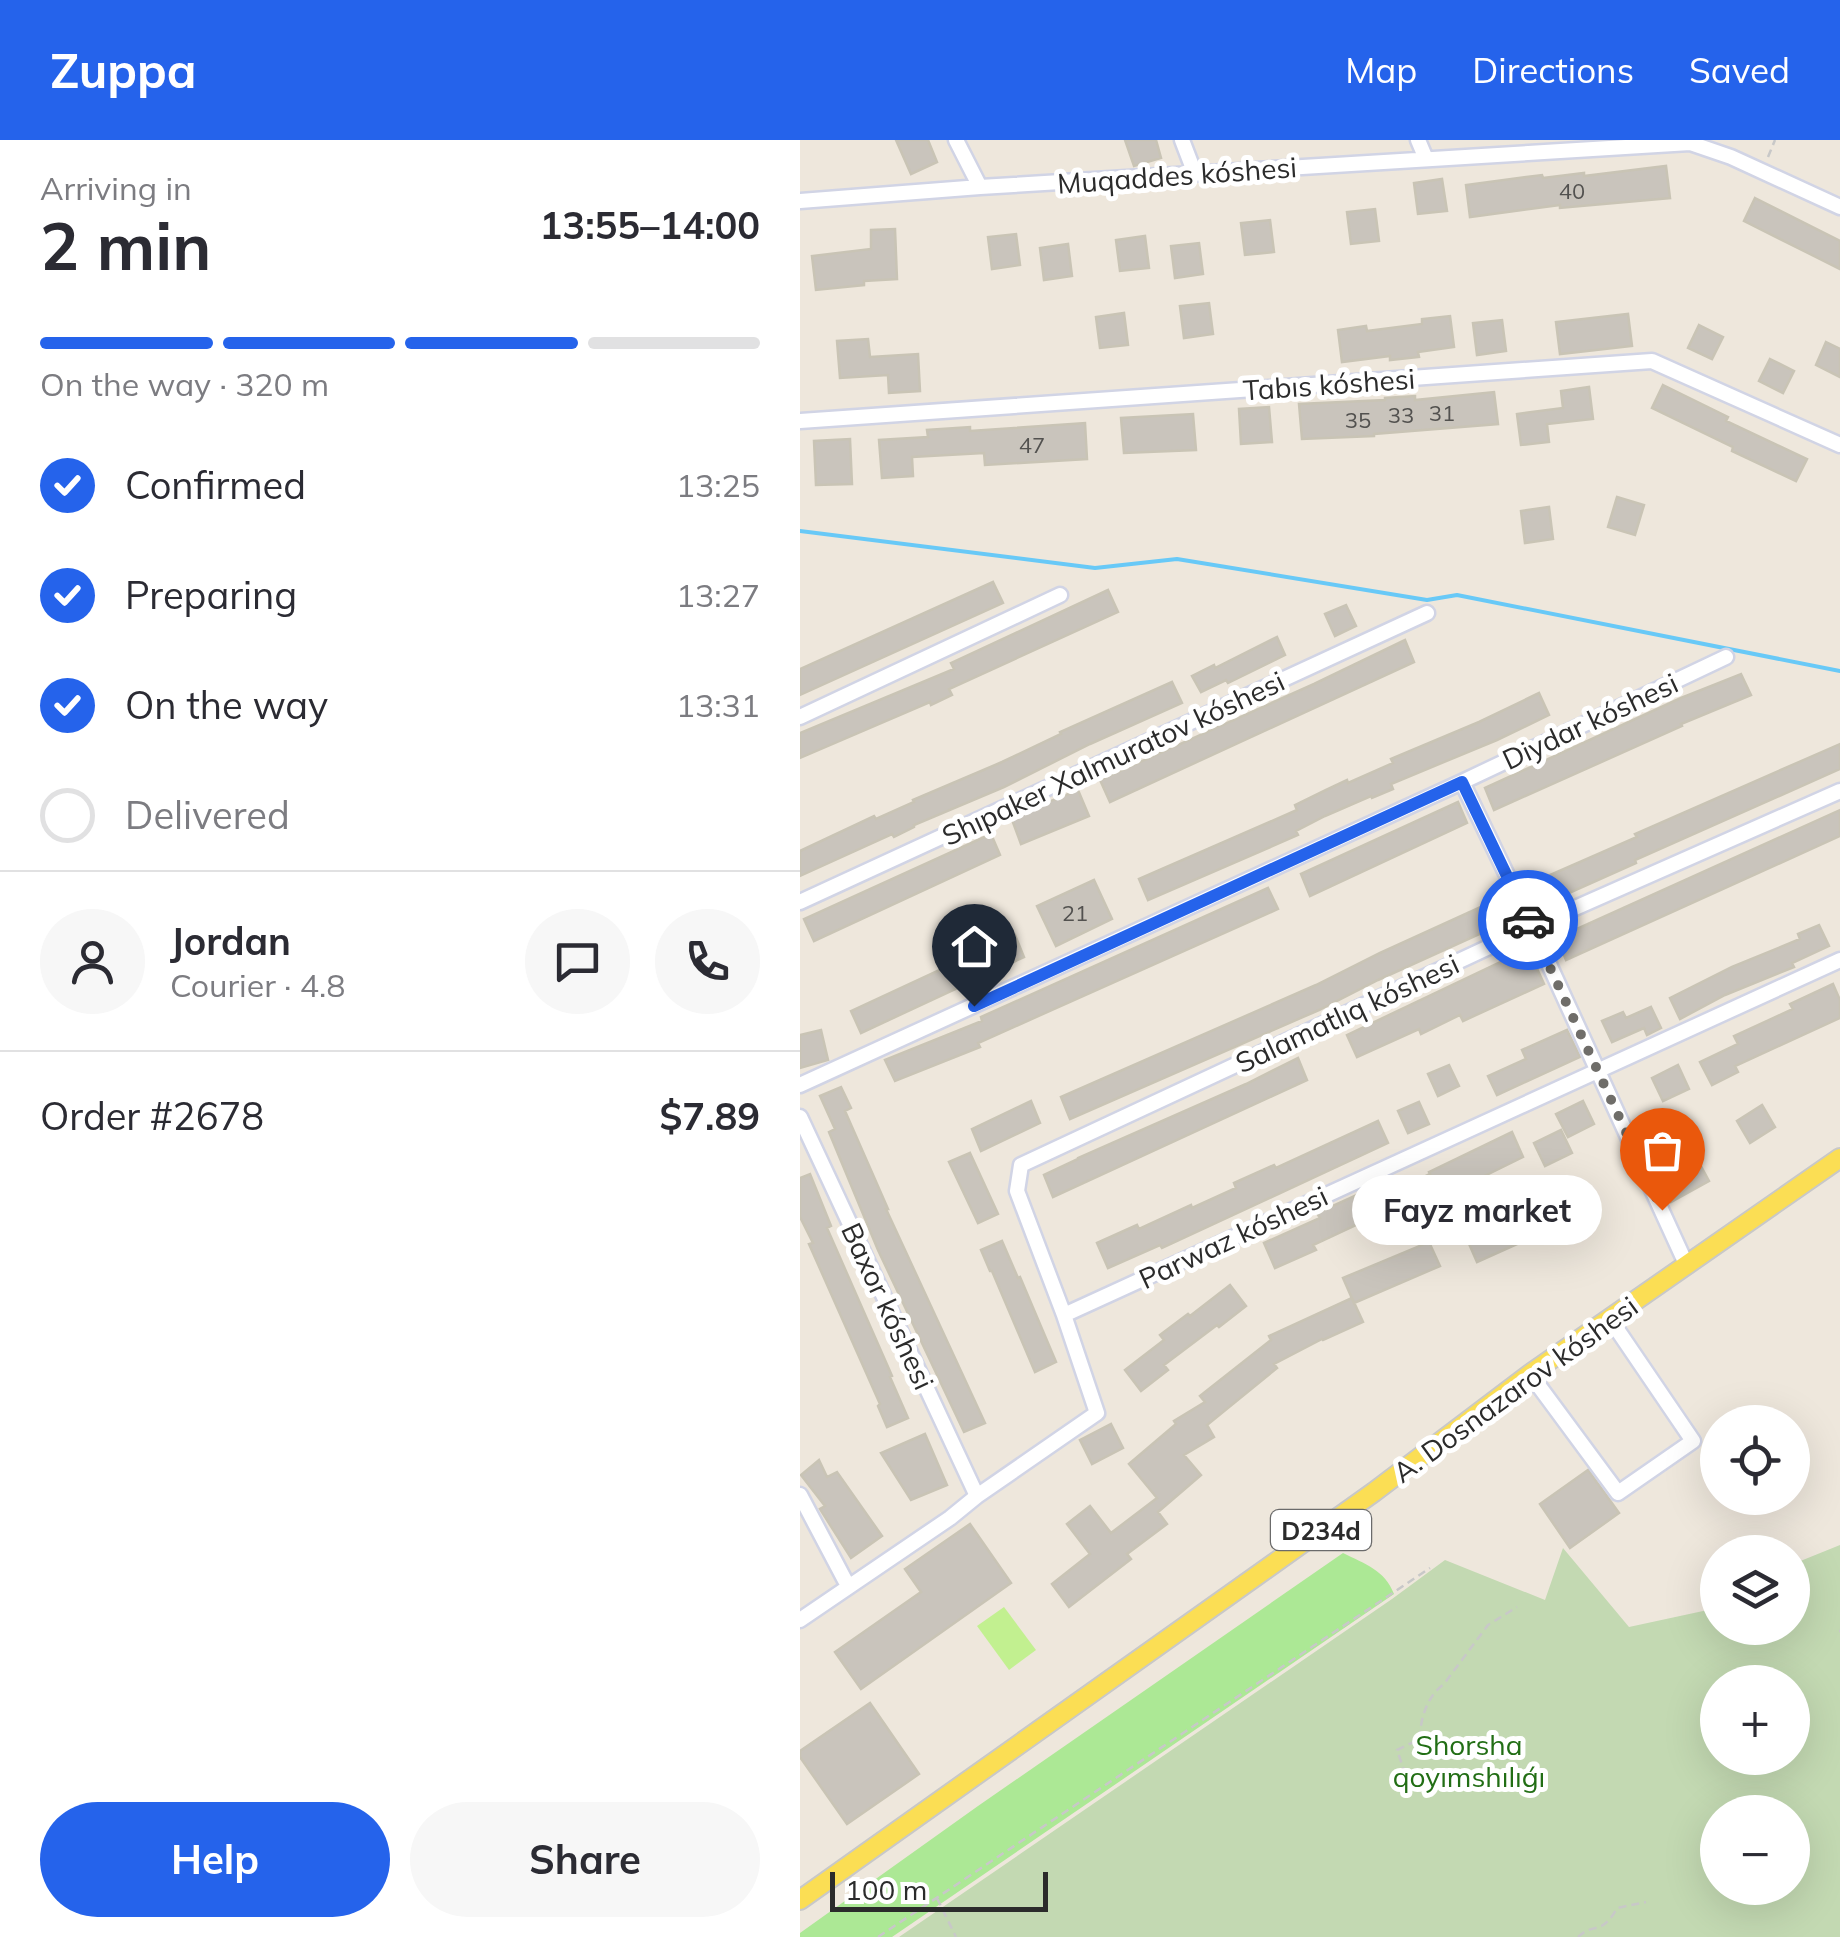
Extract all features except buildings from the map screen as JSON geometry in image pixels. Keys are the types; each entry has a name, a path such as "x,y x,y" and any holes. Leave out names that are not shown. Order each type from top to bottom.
{"main road":[{"name":"A. Dosnazarov kóshesi","path":"800,1900 1328,1524 1530,1374 1840,1158"}],"street":[{"path":"956,140 980,187"},
{"path":"1182,140 1195,174"},
{"path":"1418,140 1426,160"},
{"name":"Muqaddes kóshesi","path":"800,201 1632,143 1690,143 1840,206"},
{"name":"Tabıs kóshesi","path":"800,420 1652,361 1840,445"},
{"path":"800,717 1060,595"},
{"name":"Shıpaker Xalmuratov kóshesi","path":"800,902 1427,613"},
{"name":"Diydar kóshesi","path":"800,1085 1726,657"},
{"path":"1462,782 1687,1266"},
{"name":"Salamatlıq kóshesi","path":"1064,1315 1017,1191 1021,1165 1532,927 1840,791"},
{"name":"Parwaz kóshesi","path":"1064,1315 1840,960"},
{"name":"Baxor kóshesi","path":"800,1116 977,1496"},
{"path":"800,1620 1097,1413 1064,1315"},
{"path":"1530,1374 1618,1494 1693,1440 1610,1318"},
{"path":"800,1496 848,1586"}],"path":[{"path":"1762,171 1775,140"},
{"path":"878,1937 1430,1568"},
{"path":"1410,1787 1397,1750 1420,1739 1420,1719 1437,1688 1488,1625 1517,1607"},
{"path":"936,1897 956,1937"},
{"path":"1578,1937 1584,1931 1599,1930 1610,1923 1617,1908 1646,1902"}],"green space":[{"name":"Shorsha qoyımshılıǵı","path":"1840,1545 1840,1937 899,1937 1445,1560 1545,1600 1563,1548 1629,1627 1700,1612 1700,1645 1810,1645 1810,1557"},
{"path":"1343,1553 1380,1573 1394,1594 892,1937 800,1937 800,1933 978,1806"},
{"path":"1004,1607 1036,1650 1009,1670 977,1626"}],"waterway":[{"path":"800,531 1095,568 1177,559 1427,600 1457,595 1840,671"}],"way so far":[{"path":"1528,920 1662,1210"}],"place":[{"name":"Fayz market","path":"1662,1210"}],"route":[{"path":"974,1006 1462,782 1528,920"}]}
